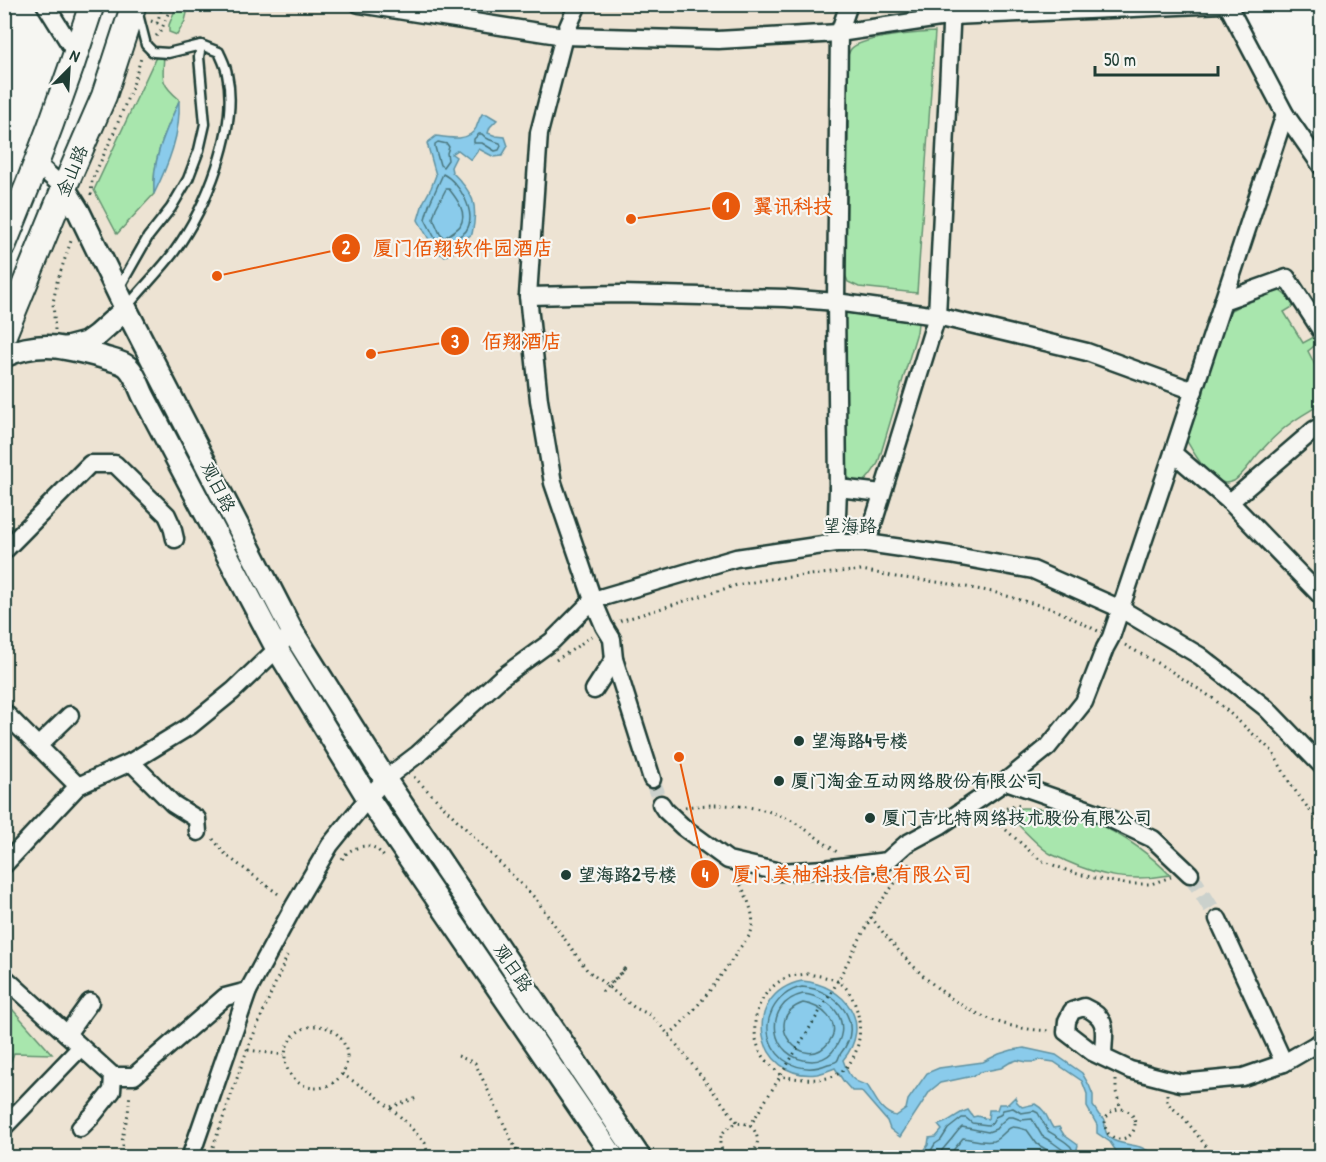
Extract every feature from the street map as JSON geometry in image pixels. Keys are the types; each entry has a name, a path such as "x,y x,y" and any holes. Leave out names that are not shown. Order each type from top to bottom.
{"main road":[{"name":"金山路","path":"4,244 37,164 92,4"},
{"name":"金山路","path":"4,335 139,9"}],"street":[{"path":"45,4 76,54"},
{"path":"578,4 564,36 539,133 528,296 539,400 553,483 593,600 612,639 614,659 652,779"},
{"path":"836,543 839,33 849,4"},
{"path":"367,5 393,7 564,36 718,40 839,33 952,10 1226,4 1285,114 1322,167"},
{"path":"867,543 937,316 952,10"},
{"path":"663,807 683,827 728,860 780,872 887,861 906,844 941,825 1006,782 1048,747 1084,702 1111,637 1285,114"},
{"path":"37,164 64,188"},
{"name":"观日路","path":"64,188 79,212 292,631 385,779 640,1158"},
{"path":"1223,301 1287,278 1322,332"},
{"path":"528,296 621,294 786,298 836,302 937,316 1087,352 1194,391"},
{"path":"62,347 86,343 97,335 122,300"},
{"name":"观日路","path":"4,356 41,346 62,347 116,361 127,366 134,375 277,649 368,798 614,1158"},
{"path":"1230,502 1314,430 1322,426"},
{"path":"1173,453 1230,502 1322,597"},
{"path":"4,551 90,464 115,464 167,515 175,539"},
{"path":"838,488 882,493"},
{"name":"望海路","path":"385,779 418,754 501,678 552,640 593,600 736,558 836,543 867,543 1033,570 1121,609 1200,656 1266,708 1322,766"},
{"path":"4,865 78,786 130,762 190,726 233,691 277,649 292,631"},
{"path":"594,690 614,659"},
{"path":"4,712 78,786"},
{"path":"38,746 70,715"},
{"path":"130,762 197,826"},
{"path":"190,1158 248,992 330,845 385,779"},
{"path":"1006,782 1098,813 1153,839 1184,874"},
{"path":"1218,919 1284,1063"},
{"path":"4,977 113,1076 134,1076 225,997 248,992"},
{"path":"67,1034 90,1002"},
{"path":"1109,1060 1105,1026 1096,1012 1084,1007 1072,1011 1067,1021 1066,1032 1092,1052 1130,1070 1181,1083 1243,1077 1284,1063 1322,1041"},
{"path":"4,1126 81,1047"},
{"path":"80,1128 93,1116 112,1091 113,1076"}],"lane":[{"path":"122,300 174,253 196,217 225,144 230,99 227,73 219,52 201,45 181,51 153,52 146,45 139,9"},
{"path":"122,300 148,237 171,208 188,179 199,150 205,124 199,57 201,45"}],"path":[{"path":"139,9 157,23 163,4"},
{"path":"62,347 53,303 57,282 79,212 91,199 92,180 113,135 146,45 161,31 172,4"},
{"path":"554,661 604,626 737,585 769,579 862,570 993,592 1056,610 1111,637 1166,668 1214,699 1272,751 1291,785 1322,826"},
{"path":"414,777 535,898 587,970 635,1008 651,1015 738,1123"},
{"path":"663,807 719,804 771,812 789,819 842,855"},
{"path":"980,815 1016,805 1025,806"},
{"path":"988,814 1041,860 1074,873 1125,884 1151,884 1184,874"},
{"path":"197,826 226,855 294,906"},
{"path":"337,866 348,851"},
{"path":"750,1126 837,982 871,917 911,861"},
{"path":"669,1035 682,1024 729,965 751,932 752,914 736,876"},
{"path":"871,917 908,961 928,980 966,1008 1012,1026 1066,1032"},
{"path":"209,1158 247,1050 291,948"},
{"path":"602,992 626,967 609,987"},
{"path":"807,974 837,982 846,987 856,1008 860,1025 856,1055 849,1065 835,1076 811,1080 782,1075 761,1053 755,1037 755,1019 761,1000 772,988 789,977 807,974"},
{"path":"310,1026 330,1029 340,1037 348,1054 346,1067 342,1074 332,1084 319,1089 302,1086 296,1082 285,1066 284,1055 293,1035 310,1026"},
{"path":"228,1048 284,1055"},
{"path":"458,1056 475,1064 520,1158"},
{"path":"1109,1060 1122,1109 1132,1114 1135,1123 1132,1134 1120,1139 1109,1134 1105,1124 1108,1114 1122,1109"},
{"path":"342,1074 374,1094 404,1119 425,1143 427,1158"},
{"path":"125,1158 123,1132 134,1076"},
{"path":"1168,1080 1167,1103 1185,1119 1215,1158"},
{"path":"390,1108 417,1098"},
{"path":"730,1158 723,1151 720,1139 727,1127 738,1123 750,1126 757,1137 755,1150 749,1157"}],"shaded area":[{"path":"144,5 1216,5 1277,109 1321,175 1321,1157 5,1157 4,357 20,326 98,138"}],"green space":[{"path":"177,5 189,5 185,21 177,35 169,32 169,25"},
{"path":"935,32 917,293 859,287 848,282 845,274 849,54 851,49 866,41"},
{"path":"164,56 164,81 179,101 157,157 154,194 117,234 94,190 156,57"},
{"path":"1274,288 1286,295 1294,306 1284,312 1303,343 1314,337 1318,343 1308,351 1321,377 1321,404 1276,435 1238,478 1225,483 1207,471 1185,438 1223,319 1231,310"},
{"path":"850,310 914,317 918,323 878,463 868,478 860,483 851,480 845,474 843,313"},
{"path":"1022,808 1063,813 1103,826 1139,848 1170,875 1143,878 1117,877 1066,861 1043,849 1005,811"},
{"path":"5,1001 52,1054 14,1053 5,1077"}],"water":[{"path":"179,101 176,137 169,161 154,194 157,157"},
{"path":"482,114 487,114 497,120 488,133 505,137 508,146 502,156 494,157 479,149 471,160 458,150 452,154 456,157 451,167 452,172 469,193 475,215 472,234 459,243 453,253 445,256 436,252 418,220 436,175 427,143 436,136 458,138 469,135 476,128"},
{"path":"802,981 831,990 850,1008 855,1020 856,1033 852,1046 843,1060 851,1077 867,1085 878,1104 890,1114 896,1116 906,1109 908,1100 927,1073 939,1068 983,1062 999,1054 1024,1048 1056,1055 1082,1073 1093,1095 1093,1106 1105,1120 1105,1128 1111,1139 1140,1147 1154,1154 1152,1157 1120,1157 1110,1142 1097,1133 1097,1125 1087,1107 1087,1094 1082,1081 1054,1062 1040,1060 1027,1062 1017,1060 1001,1068 940,1083 930,1091 900,1137 890,1129 887,1121 861,1091 852,1091 835,1068 817,1074 796,1073 780,1065 769,1052 763,1035 763,1018 769,1002 782,989"},
{"path":"1015,1097 1022,1107 1035,1104 1039,1107 1053,1128 1059,1127 1064,1135 1078,1145 1080,1155 1085,1155 1085,1157 918,1157 918,1150 924,1151 929,1138 936,1137 942,1130 938,1125 968,1110 973,1117 988,1119 989,1110 997,1110 999,1104 1008,1104"}],"tunnel":[{"path":"652,779 661,804"},
{"path":"1190,874 1218,919"}],"place":[{"name":"翼讯科技","path":"631,219"},
{"name":"厦门佰翔软件园酒店","path":"217,276"},
{"name":"佰翔酒店","path":"371,354"},
{"name":"望海路4号楼","path":"799,741"},
{"name":"厦门美柚科技信息有限公司","path":"679,757"},
{"name":"厦门淘金互动网络股份有限公司","path":"779,781"},
{"name":"厦门吉比特网络技术股份有限公司","path":"870,818"},
{"name":"望海路2号楼","path":"566,875"}]}
